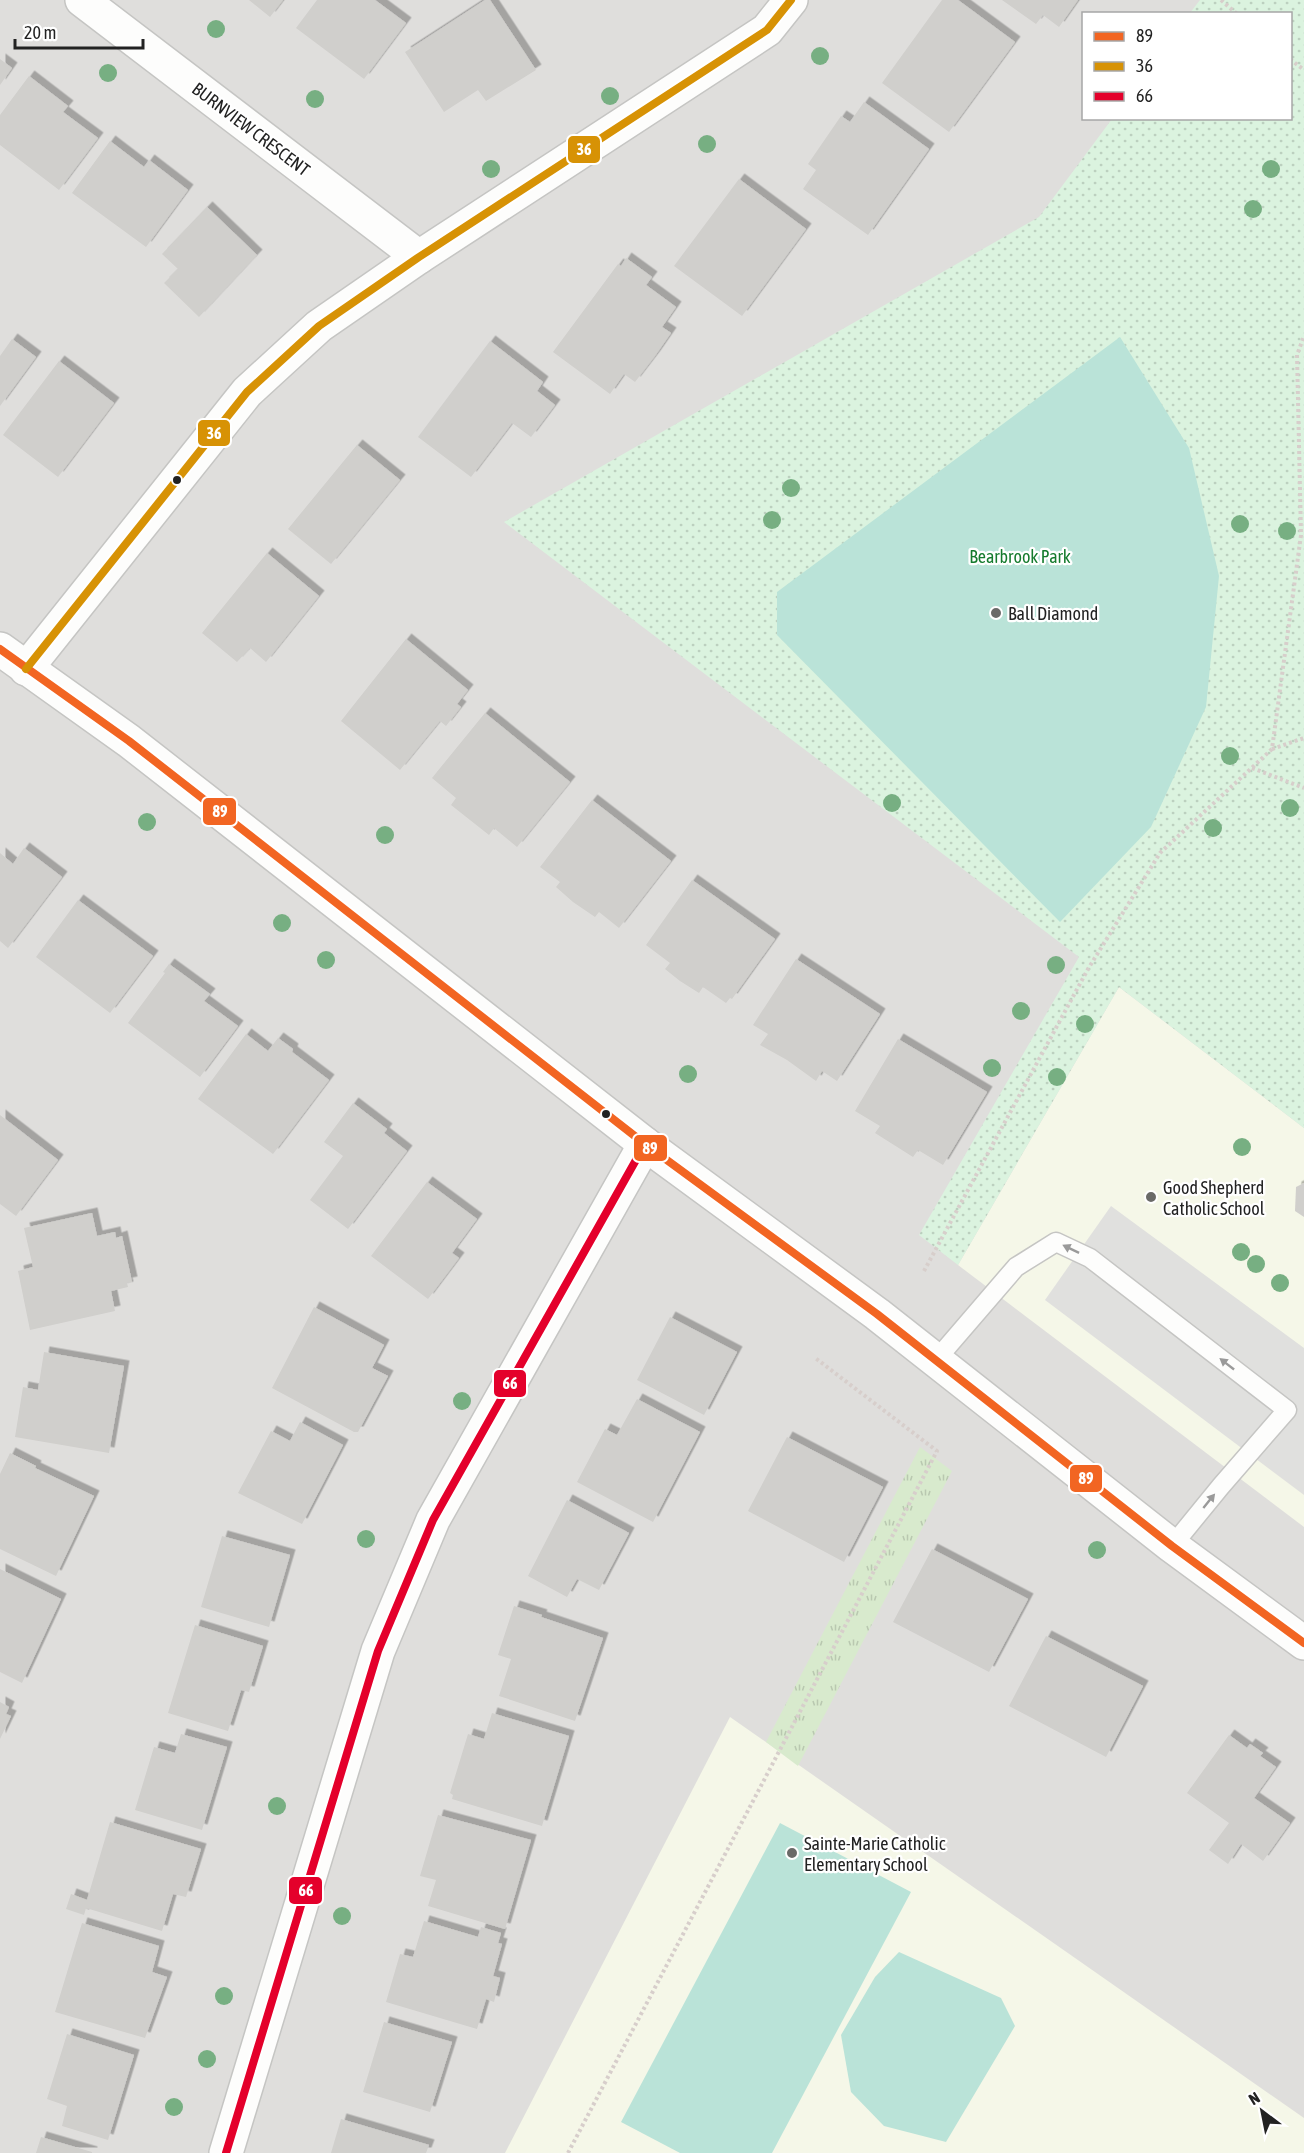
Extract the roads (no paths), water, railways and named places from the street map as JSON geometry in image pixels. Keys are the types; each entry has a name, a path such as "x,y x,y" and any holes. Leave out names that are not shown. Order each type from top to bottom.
{"street":[{"name":"BURNVIEW CRESCENT","path":"82,0 419,257"},
{"path":"26,669 247,392 319,326 419,257 767,30 791,0"},
{"path":"0,649 129,741 645,1144 877,1314 1173,1546 1304,1643"},
{"path":"226,2153 382,1640 433,1520 645,1144"}],"lane":[{"path":"936,1360 1016,1267 1056,1242 1090,1258 1287,1410 1173,1546"}],"place":[{"name":"Ball Diamond","path":"996,613"},
{"name":"Good Shepherd Catholic School","path":"1151,1197"},
{"name":"Sainte-Marie Catholic Elementary School","path":"792,1853"}],"park label":[{"name":"Bearbrook Park","path":"1020,556"}]}
